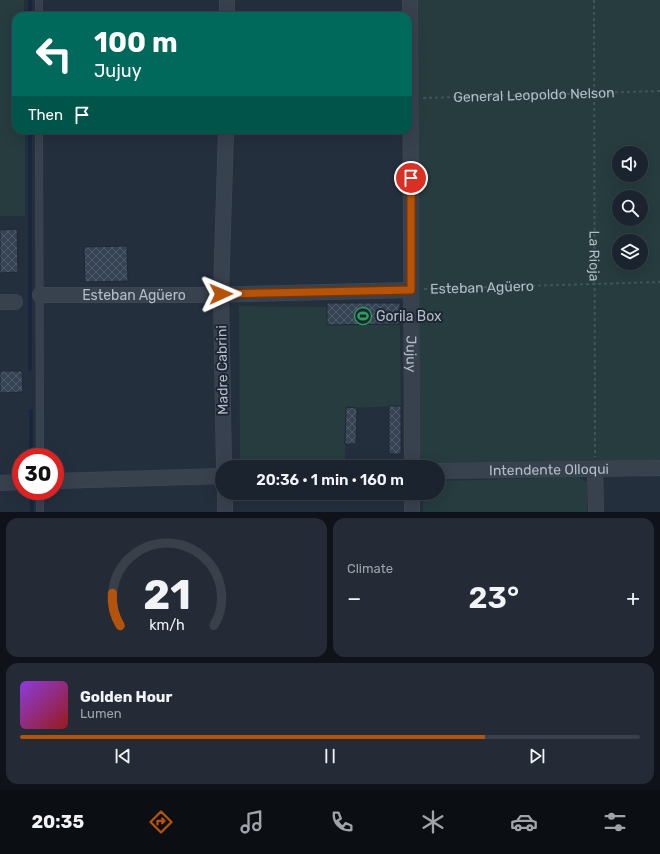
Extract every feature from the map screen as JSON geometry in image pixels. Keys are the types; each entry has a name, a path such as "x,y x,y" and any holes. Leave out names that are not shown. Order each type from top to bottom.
{"street":[{"path":"227,0 227,12"},
{"name":"Jujuy","path":"410,0 410,12"},
{"name":"Madre Cabrini","path":"224,460 221,294 226,134"},
{"name":"Jujuy","path":"410,134 412,460"},
{"name":"Esteban Agüero","path":"40,295 221,294 411,290"},
{"path":"0,302 15,302"},
{"name":"Intendente Olloqui","path":"445,471 660,468"},
{"path":"595,470 596,512"},
{"path":"64,481 215,476"},
{"path":"0,483 12,482"},
{"path":"225,500 225,512"},
{"path":"412,500 412,512"}],"lane":[{"path":"39,0 39,12"},
{"path":"40,134 40,448"},
{"path":"40,500 40,512"}],"path":[{"name":"La Rioja","path":"594,0 595,470"},
{"name":"General Leopoldo Nelson","path":"412,99 660,91"},
{"name":"Esteban Agüero","path":"411,290 660,282"}],"green space":[{"path":"0,0 24,0 24,12 12,12 12,134 25,134 25,216 0,216"},
{"path":"417,0 660,0 660,462 445,463 445,460 421,460 417,452"},
{"path":"239,306 327,307 327,325 400,324 401,406 346,408 345,460 240,460"},
{"path":"578,477 587,482 587,512 423,512 423,500 445,500 445,481"}],"building":[{"path":"17,229 18,272 0,273 0,230"},
{"path":"127,246 128,281 85,282 84,247"},
{"name":"Gorila Box","path":"327,303 400,303 400,324 327,325"},
{"path":"0,371 22,371 23,392 0,393"},
{"path":"389,406 401,406 401,454 389,454"},
{"path":"346,407 357,408 356,444 345,444"}],"waterway":[{"path":"30,0 30,12"},
{"path":"30,134 30,369"},
{"path":"31,411 31,448"},
{"path":"31,500 32,512"}],"place":[{"name":"Gorila Box","path":"363,316"}],"route":[{"path":"221,294 411,290 411,178"}]}
